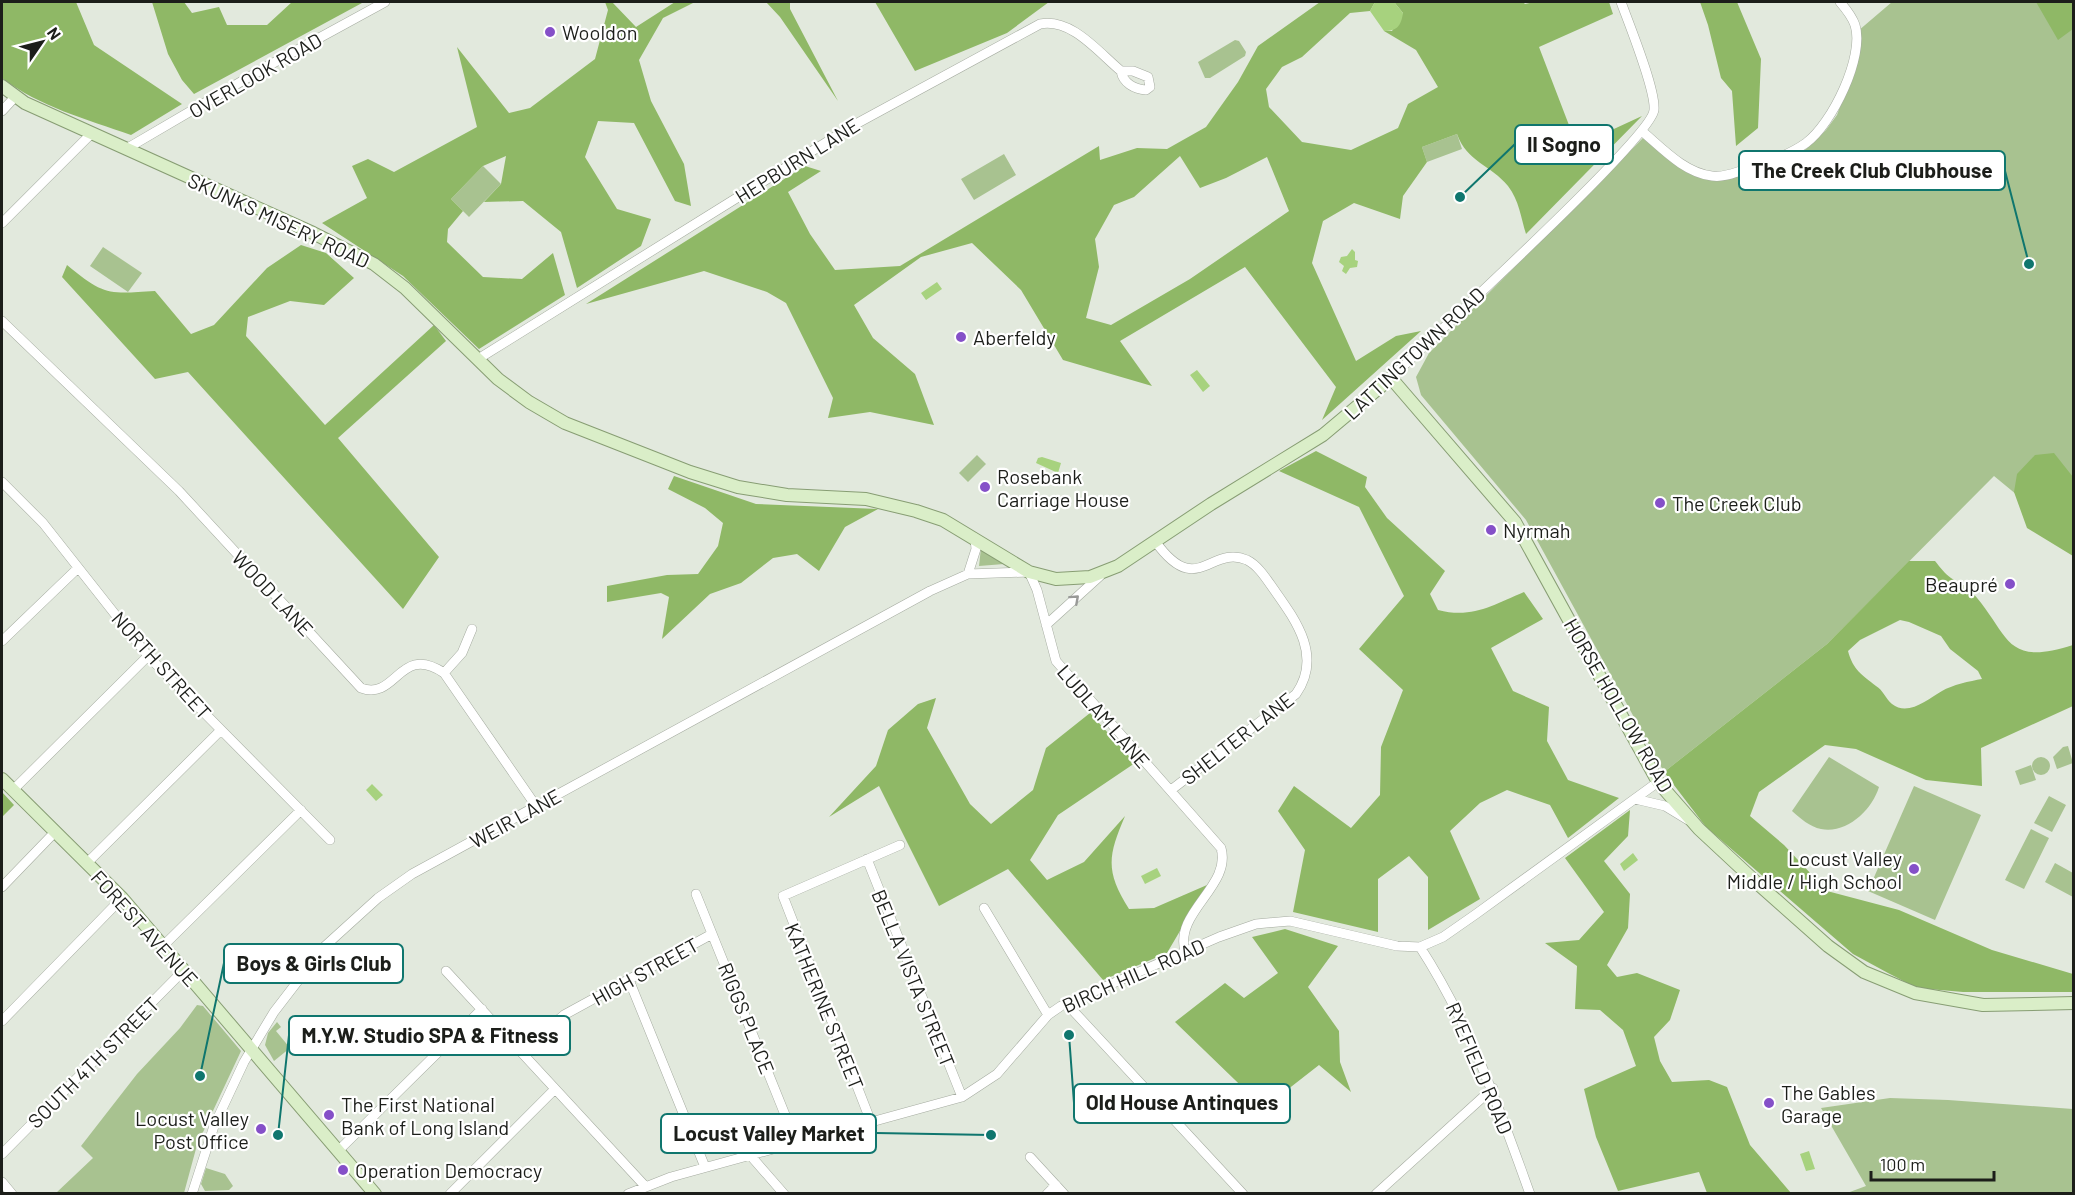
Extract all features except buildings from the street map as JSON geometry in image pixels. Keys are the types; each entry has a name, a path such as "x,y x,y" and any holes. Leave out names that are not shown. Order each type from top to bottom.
{"main road":[{"name":"SKUNKS MISERY ROAD","path":"2,86 15,97 91,134 313,233 374,264 405,288 478,359 529,402 565,423 690,472 759,491 888,503 943,520 1029,572"},
{"name":"LATTINGTOWN ROAD","path":"1029,572 1071,579 1103,573 1323,435 1391,378"},
{"name":"HORSE HOLLOW ROAD","path":"1391,378 1515,522 1658,782 1693,823 1811,931 1864,972 1915,993 1962,1003 2073,1003"},
{"name":"FOREST AVENUE","path":"2,779 122,898 375,1194"}],"street":[{"name":"OVERLOOK ROAD","path":"126,149 266,67 385,2"},
{"name":"LATTINGTOWN ROAD","path":"1391,378 1534,242 1643,132 1651,121 1654,99 1621,2"},
{"path":"1643,132 1676,160 1696,172 1712,176 1724,176 1757,166 1805,143 1823,127 1836,106 1853,58 1856,26 1840,2"},
{"name":"HEPBURN LANE","path":"478,359 854,125 1040,24 1049,22 1064,26 1121,71"},
{"path":"2,111 15,97"},
{"path":"2,223 91,134"},
{"name":"WOOD LANE","path":"2,321 179,491 361,688 372,690 382,687 410,666 421,663 430,664 444,673"},
{"name":"NORTH STREET","path":"2,482 43,523 148,656 330,840"},
{"path":"968,574 976,549 975,538"},
{"name":"SHELTER LANE","path":"1155,541 1168,559 1183,568 1193,569 1235,558 1253,564 1296,621 1308,660 1306,676 1296,694 1171,790"},
{"path":"2,641 78,568"},
{"name":"WEIR LANE","path":"192,1194 214,1126 252,1050 292,986 324,947 356,917 412,874 930,591 968,574 1029,572"},
{"name":"LUDLAM LANE","path":"1029,572 1046,624 1051,651 1063,672 1210,833 1224,857 1222,868 1187,924 1183,935 1185,951"},
{"path":"1046,624 1103,573"},
{"path":"472,629 462,652 444,673 536,806"},
{"path":"13,790 148,656"},
{"path":"87,863 221,730"},
{"path":"1420,948 1460,926 1658,782"},
{"path":"1635,799 1665,806 1693,823"},
{"path":"163,946 301,810"},
{"path":"2,887 56,832"},
{"path":"867,860 900,845"},
{"name":"KATHERINE STREET","path":"867,860 788,891 783,899 871,1122"},
{"name":"BELLA VISTA STREET","path":"867,860 962,1097"},
{"name":"RIGGS PLACE","path":"696,894 796,1142"},
{"path":"2,1022 122,898"},
{"path":"984,908 1048,1015"},
{"name":"BIRCH HILL ROAD","path":"628,1194 645,1186 705,1167 962,1097 997,1074 1048,1015 1066,1003 1244,928 1281,920 1397,946 1420,948"},
{"name":"HIGH STREET","path":"520,1051 564,1015 712,934"},
{"name":"RYEFIELD ROAD","path":"1420,948 1468,1031 1493,1088 1530,1194"},
{"name":"SOUTH 4TH STREET","path":"2,1154 184,970"},
{"path":"446,970 645,1186"},
{"path":"629,980 705,1167"},
{"path":"1066,1003 1244,1194"},
{"path":"338,1151 482,1009"},
{"path":"1378,1193 1493,1088"},
{"path":"450,1194 555,1089"},
{"path":"750,1155 784,1194"},
{"path":"1030,1157 1064,1194"},
{"path":"2,1182 12,1194"},
{"path":"1047,1194 1056,1185"}],"shaded area":[{"path":"2,2 76,2 94,45 182,104 131,135 32,97 2,78"},
{"path":"152,2 184,2 192,13 219,7 227,25 267,25 292,2 362,3 194,94 182,80 168,54"},
{"path":"605,2 612,2 636,27 675,2 695,2 663,18 639,60 651,101 684,164 691,206 675,201 634,123 598,121 585,157 617,209 651,219 641,246 577,288 561,232 523,201 484,202 501,184 506,156 483,166 451,199 463,211 448,229 447,242 483,277 522,279 553,253 565,295 479,349 403,276 322,223 367,198 352,166 368,159 394,172 477,127 457,47 509,113 530,108 595,59 608,10"},
{"path":"766,2 790,2 790,9 838,101 780,17"},
{"path":"875,2 1049,2 1007,33 915,71"},
{"path":"1320,2 1375,2 1370,11 1350,13 1302,57 1282,67 1266,89 1269,107 1302,142 1351,150 1398,128 1408,104 1438,87 1416,50 1384,31 1392,31 1403,13 1394,2 1523,2 1525,4 1609,2 1613,14 1539,47 1577,146 1642,116 1526,234 1512,191 1467,151 1457,134 1422,147 1427,162 1403,196 1400,219 1354,203 1323,221 1312,263 1356,361 1396,336 1421,331 1322,420 1336,387 1245,267 1120,341 1152,386 1063,360 1021,290 972,243 921,257 854,305 873,338 915,374 934,425 870,412 828,418 833,398 786,303 767,292 704,271 586,304 805,166 821,171 788,192 810,234 835,270 900,266 1099,146 1100,160 1137,148 1167,149 1206,127 1238,82 1258,46","holes":["1180,156 1200,188 1226,178 1267,157 1289,211 1190,279 1111,325 1086,318 1099,267 1095,239 1114,205 1134,197"]},
{"path":"1375,2 1394,2 1403,13 1398,27 1384,31 1370,11"},
{"path":"1700,2 1737,2 1761,59 1758,128 1736,146 1732,91 1721,78"},
{"path":"1892,2 2073,2 2073,541 1994,476 1827,644 1664,772 1526,520 1421,395 1416,377 1429,353 1645,136 1675,162 1724,179 1781,162 1806,149 1826,130 1837,115 1849,82 1858,31"},
{"path":"2036,2 2073,2 2073,29 2058,40"},
{"path":"1235,40 1239,41 1246,52 1245,56 1210,78 1205,78 1198,62"},
{"path":"1457,134 1462,149 1427,162 1422,147"},
{"path":"1004,154 1016,175 974,200 961,179"},
{"path":"483,166 501,184 469,217 451,199"},
{"path":"301,245 326,253 354,278 324,305 290,301 248,317 246,336 325,425 434,325 446,341 338,438 439,557 403,609 188,372 155,379 62,277 67,265 90,283 108,291 127,293 155,291 191,334 214,325 267,268"},
{"path":"103,247 142,273 128,292 90,266"},
{"path":"1352,249 1355,252 1355,260 1358,261 1357,267 1350,268 1346,274 1342,271 1344,266 1339,262 1341,257 1347,256"},
{"path":"937,282 942,289 926,300 921,293"},
{"path":"1197,370 1210,386 1203,392 1190,375"},
{"path":"1316,451 1367,477 1365,487 1387,518 1445,571 1430,594 1438,610 1472,612 1524,592 1543,619 1491,648 1513,691 1549,707 1547,741 1568,780 1619,798 1568,838 1550,805 1507,790 1480,803 1450,831 1480,899 1428,930 1428,877 1409,856 1378,879 1378,932 1293,912 1305,850 1278,811 1294,786 1351,828 1380,795 1381,747 1403,690 1359,649 1404,596 1359,507 1279,471"},
{"path":"2054,453 2073,477 2073,556 2027,528 2014,492 2017,474 2035,455"},
{"path":"977,455 986,464 968,482 959,473"},
{"path":"1042,457 1061,463 1058,473 1036,463 1038,458"},
{"path":"674,476 756,504 878,509 845,527 819,571 797,554 773,558 741,583 710,594 662,639 669,597 661,593 607,602 607,586 667,575 698,574 718,546 723,523 705,508 668,489"},
{"path":"981,548 1004,564 979,566"},
{"path":"1909,561 1935,561 1949,576 1971,591 2002,633 2020,649 2033,652 2050,651 2073,645 2073,706 1981,748 1982,786 1926,780 1856,749 1825,745 1759,792 1750,816 1784,845 1827,891 1899,910 1992,950 2073,974 2073,992 1963,992 1917,988 1888,973 1853,954 1706,827 1664,772 1827,644","holes":["1900,620 1941,636 1950,649 1978,671 1982,679 1951,687 1911,708 1898,708 1892,704 1881,690 1859,672 1848,651 1860,640"]},
{"path":"936,698 927,728 970,804 991,824 1033,790 1046,748 1090,713 1135,763 1058,815 1030,860 1047,880 1084,862 1125,816 1115,842 1112,863 1116,884 1129,909 1154,908 1207,885 1167,953 1103,980 1008,869 939,906 879,786 829,817 876,766 888,730 918,704"},
{"path":"2068,746 2073,763 2057,769 2053,757 2063,747"},
{"path":"1829,757 1879,787 1876,796 1864,812 1849,824 1831,830 1813,826 1792,811"},
{"path":"2037,757 2045,757 2050,762 2048,773 2037,775 2032,770 2032,762"},
{"path":"2031,765 2036,780 2020,785 2015,771"},
{"path":"372,784 383,795 376,801 366,790"},
{"path":"1914,786 1981,815 1935,920 1868,891"},
{"path":"2,792 14,805 2,817"},
{"path":"2049,796 2066,805 2052,832 2034,823"},
{"path":"1630,810 1628,836 1604,861 1630,894 1628,928 1607,965 1617,977 1637,973 1680,990 1670,1020 1654,1037 1660,1061 1672,1082 1709,1080 1727,1087 1750,1145 1791,1193 1707,1193 1699,1172 1618,1191 1596,1137 1584,1089 1636,1066 1623,1030 1600,1010 1575,1009 1577,966 1545,943 1579,940 1604,912 1565,858"},
{"path":"2031,829 2049,838 2024,889 2005,880"},
{"path":"1633,853 1638,860 1624,871 1620,864"},
{"path":"2055,863 2073,873 2073,897 2045,882"},
{"path":"1157,868 1161,876 1145,884 1141,876"},
{"path":"1285,929 1338,946 1308,987 1339,1031 1340,1062 1351,1092 1319,1065 1264,1108 1175,1022 1225,983 1244,998 1278,973 1252,937"},
{"path":"197,1005 203,1006 241,1051 197,1145 184,1193 56,1193 93,1158 81,1146 137,1074 180,1028"},
{"path":"277,1022 281,1027 276,1031 290,1048 274,1061 265,1045 268,1033"},
{"path":"1890,1098 2073,1109 2073,1193 1847,1193 1866,1186 1821,1108"},
{"path":"1809,1151 1815,1169 1806,1171 1800,1154"},
{"path":"206,1168 225,1174 233,1186 229,1190 205,1191 201,1184"}],"place":[{"name":"Wooldon","path":"550,32"},
{"name":"Il Sogno","path":"1460,197"},
{"name":"The Creek Club Clubhouse","path":"2029,264"},
{"name":"Aberfeldy","path":"961,337"},
{"name":"Rosebank Carriage House","path":"985,487"},
{"name":"The Creek Club","path":"1660,503"},
{"name":"Nyrmah","path":"1491,530"},
{"name":"Beaupré","path":"2010,584"},
{"name":"Locust Valley Middle / High School","path":"1914,869"},
{"name":"Old House Antinques","path":"1069,1035"},
{"name":"Boys & Girls Club","path":"200,1076"},
{"name":"The Gables Garage","path":"1769,1103"},
{"name":"The First National Bank of Long Island","path":"329,1115"},
{"name":"Locust Valley Post Office","path":"261,1129"},
{"name":"M.Y.W. Studio SPA & Fitness","path":"278,1135"},
{"name":"Locust Valley Market","path":"991,1135"},
{"name":"Operation Democracy","path":"343,1170"}]}
